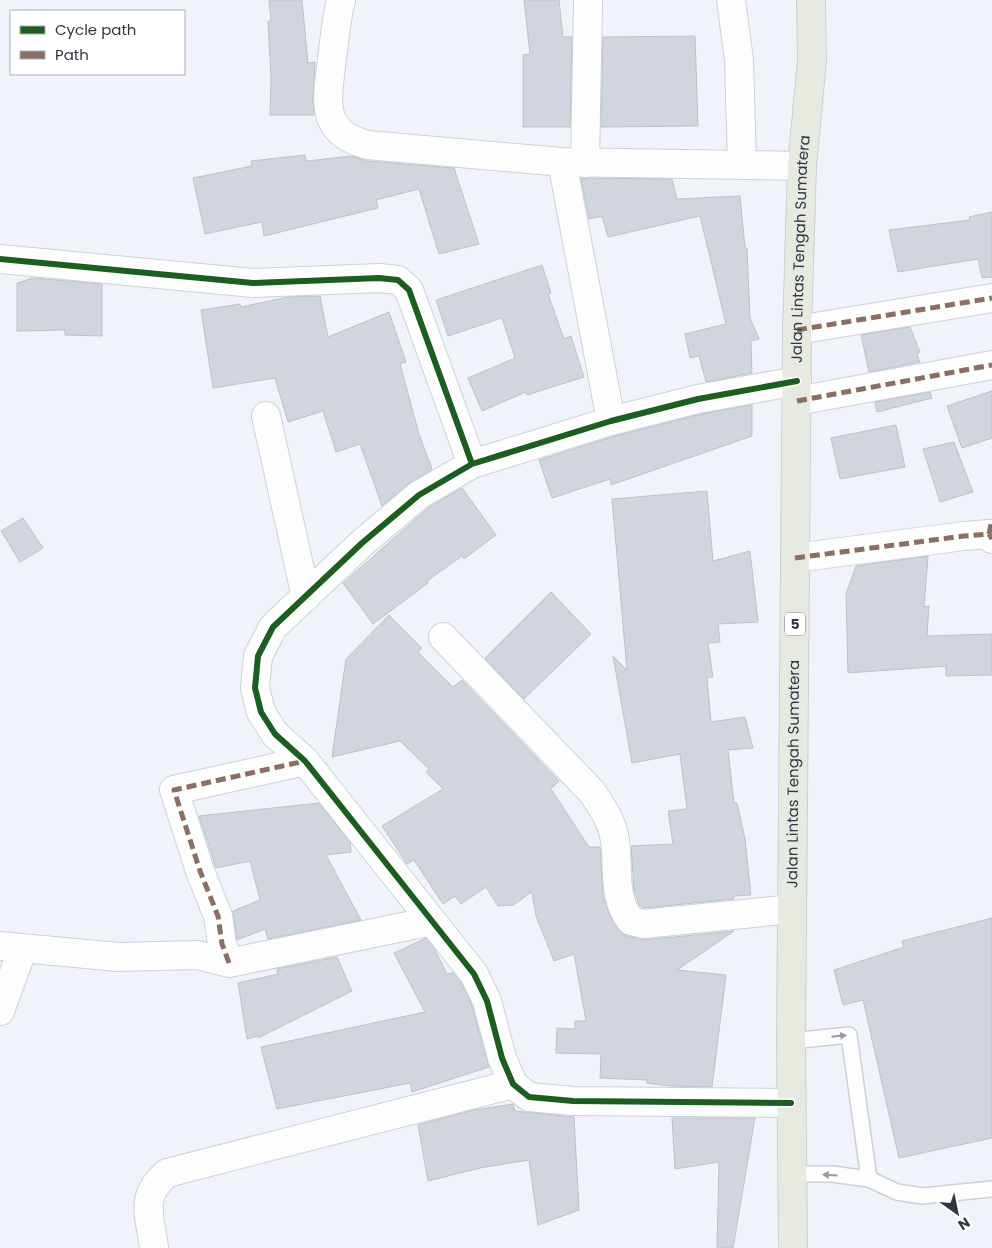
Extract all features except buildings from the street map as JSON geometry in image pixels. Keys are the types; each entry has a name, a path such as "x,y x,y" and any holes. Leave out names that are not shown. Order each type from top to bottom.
{"highway":[{"name":"Jalan Lintas Tengah Sumatera","path":"793,1248 791,1042 797,391 802,166 812,60 811,0"}],"street":[{"path":"341,0 327,106 339,131 354,141 368,145 574,162 802,166"},
{"path":"588,0 574,162 610,422"},
{"path":"730,0 739,60 742,165"},
{"path":"0,259 253,283 379,278 398,280 409,290 472,464"},
{"path":"798,330 992,298"},
{"path":"791,1103 560,1100 529,1097 513,1084 502,1058 487,1001 474,974 305,761 275,734 261,712 255,688 258,656 273,627 362,544 419,495 472,464 610,422 698,399 797,391 992,365"},
{"path":"266,416 306,597"},
{"path":"795,558 991,531"},
{"path":"443,637 592,792 609,818 615,840 617,888 624,912 631,922 643,924 792,910"},
{"path":"230,963 222,944 218,916 200,871 174,790 305,761"},
{"path":"0,1011 12,947 118,957 197,955 230,963 432,921"},
{"path":"154,1248 148,1202 154,1184 167,1173 513,1084"}],"lane":[{"path":"791,1042 848,1035 869,1180"},
{"path":"792,1174 832,1174 869,1180 897,1192 922,1196 992,1189"}],"marked path":[{"path":"797,330 992,298"},
{"path":"797,401 992,365"},
{"path":"989,534 992,520"},
{"path":"795,558 964,536 989,534 992,539"},
{"path":"229,963 222,944 218,916 200,871 174,790 305,761"}],"cycle path":[{"path":"0,259 253,283 379,278 398,280 409,290 472,464 611,421 698,399 797,381"},
{"path":"472,464 419,495 362,543 273,627 258,656 255,688 261,712 275,734 305,761 474,974 487,1001 502,1058 513,1084 529,1097 573,1101 791,1103"}]}
